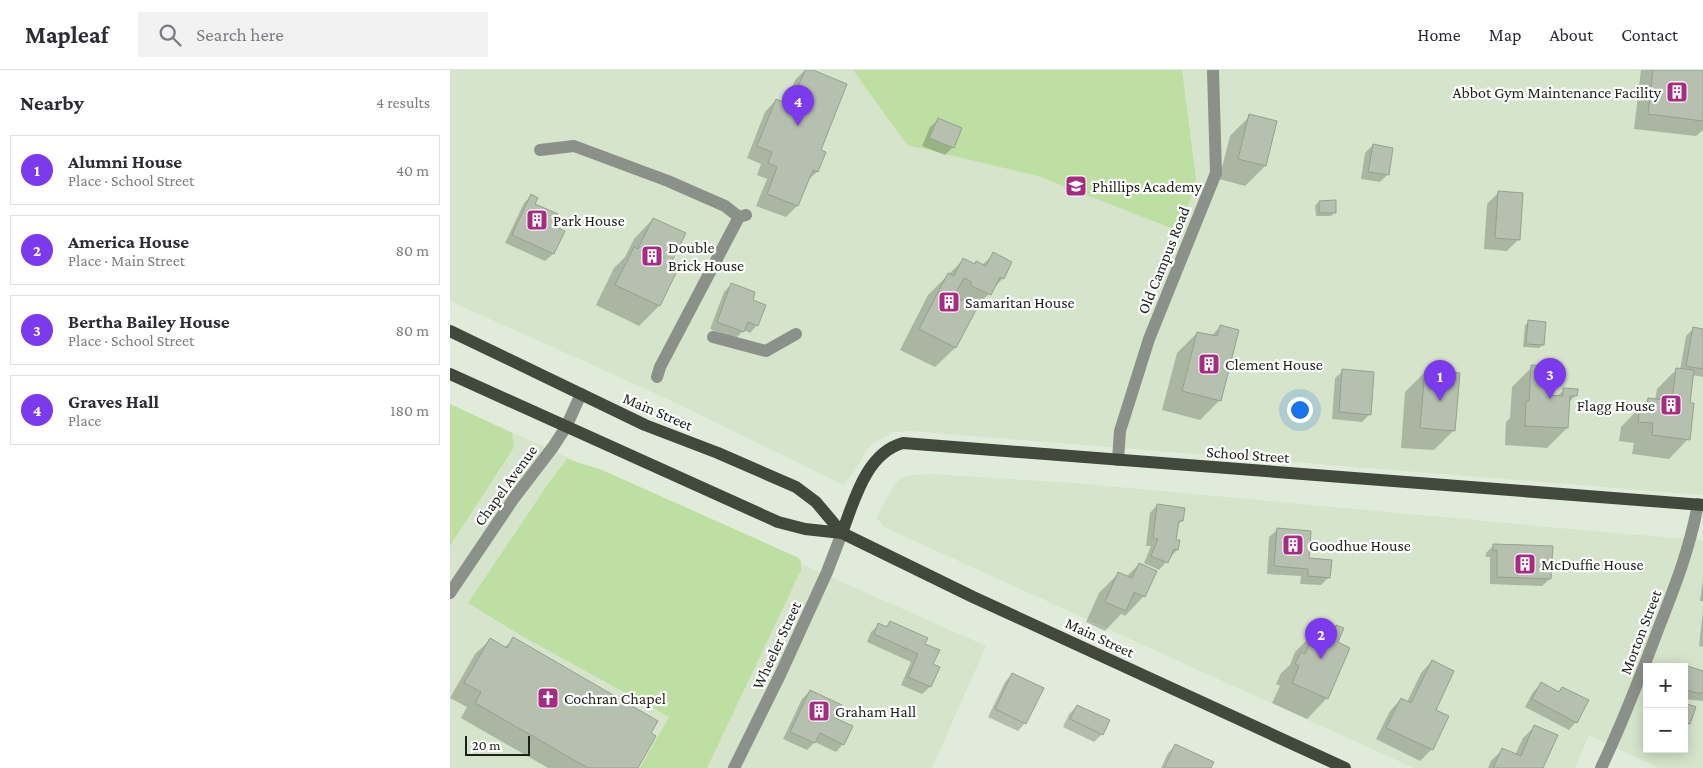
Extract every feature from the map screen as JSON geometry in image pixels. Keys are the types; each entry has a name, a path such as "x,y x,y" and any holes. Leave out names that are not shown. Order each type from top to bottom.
{"main road":[{"name":"Main Street","path":"450,331 645,425 718,453 796,487 816,502 842,533"},
{"name":"Main Street","path":"450,374 778,522 805,529 842,533 974,597 1345,768"},
{"name":"School Street","path":"842,533 856,494 866,477 885,453 894,445 903,443 1701,505"}],"street":[{"name":"Old Campus Road","path":"1118,460 1120,431 1149,339 1216,173 1213,70"},
{"path":"540,150 574,146 668,181 725,206 742,216 660,367 657,377"},
{"path":"713,337 766,351 796,334"},
{"name":"Chapel Avenue","path":"450,593 514,498 553,447 566,427 581,394"},
{"name":"Morton Street","path":"1601,768 1622,725 1681,571 1701,505"},
{"name":"Wheeler Street","path":"734,768 780,675 827,572 842,533"}],"shaded area":[{"name":"Phillips Academy","path":"450,70 1703,70 1703,495 911,431 893,432 873,443 844,485 659,395 450,301"},
{"path":"450,404 752,542 986,646 932,768 450,768"},
{"path":"930,474 1074,483 1703,540 1703,768 1659,768 1589,735 1575,768 1414,768 884,527 877,517 894,485 903,477"}],"green space":[{"path":"853,70 1182,70 1196,179 1181,232 1038,176 907,145"},
{"path":"450,404 512,433 514,447 450,546"},
{"path":"567,459 602,470 797,557 801,561 801,570 707,768 640,768 669,717 522,636 468,603"}],"building":[{"path":"805,70 813,70 847,84 821,150 826,152 818,172 813,170 798,206 767,194 777,167 768,163 772,152 757,146 776,99 791,105"},
{"name":"Abbot Gym Maintenance Facility","path":"1653,70 1703,70 1703,121 1648,114"},
{"path":"1249,114 1277,121 1266,166 1238,159"},
{"path":"938,118 962,128 954,148 929,138"},
{"path":"1373,144 1393,148 1389,175 1368,172"},
{"path":"1498,191 1523,193 1520,240 1495,238"},
{"name":"Park House","path":"531,194 538,198 535,204 558,214 552,225 565,231 554,254 512,235"},
{"path":"1336,200 1336,213 1319,213 1319,201"},
{"name":"Double Brick House","path":"653,218 686,233 671,263 679,267 660,306 615,285 634,247 638,249"},
{"name":"Samaritan House","path":"993,252 1012,262 1004,279 1000,277 991,295 970,285 972,282 964,278 954,296 977,308 956,348 919,329 948,273 954,276 963,258 975,264 976,261 986,266"},
{"path":"731,283 755,292 753,300 766,305 758,326 748,322 744,332 717,322"},
{"path":"1528,320 1546,322 1544,345 1526,344"},
{"name":"Clement House","path":"1220,325 1239,330 1221,401 1182,391 1197,332 1217,336"},
{"path":"1693,327 1703,329 1703,369 1686,366"},
{"path":"1531,365 1549,366 1548,395 1563,396 1563,388 1578,389 1577,396 1570,396 1568,428 1525,426 1526,401 1529,401"},
{"name":"Flagg House","path":"1676,368 1694,370 1690,403 1694,403 1690,440 1652,435 1653,423 1638,422 1640,406 1647,407 1648,398 1672,401"},
{"path":"1342,369 1374,372 1371,415 1339,412"},
{"path":"1425,370 1460,373 1455,431 1420,428"},
{"path":"1157,504 1185,508 1183,521 1179,521 1176,540 1180,540 1178,550 1174,549 1168,563 1151,556 1158,539 1153,538"},
{"name":"Goodhue House","path":"1277,528 1311,531 1309,558 1332,560 1330,578 1308,576 1308,569 1274,566"},
{"name":"McDuffie House","path":"1493,544 1553,546 1551,579 1497,577 1497,550 1493,550"},
{"path":"1139,563 1157,571 1145,597 1134,592 1126,611 1105,602 1118,572 1132,578"},
{"path":"890,621 928,638 925,644 940,650 933,664 940,667 931,687 908,677 918,654 874,634 878,623 887,627"},
{"path":"1336,625 1344,628 1338,642 1350,648 1328,699 1292,683 1299,666 1295,664 1301,652 1305,654 1315,631 1331,638"},
{"name":"Cochran Chapel","path":"513,637 658,721 651,733 656,736 638,768 588,768 475,703 481,692 464,683 490,638 507,648"},
{"path":"1432,660 1454,671 1436,710 1449,716 1433,750 1386,728 1401,698 1411,703"},
{"path":"1688,666 1703,671 1703,693 1688,691"},
{"path":"1012,673 1044,688 1026,724 995,709"},
{"path":"1541,682 1559,692 1562,687 1589,700 1577,723 1532,699"},
{"name":"Graham Hall","path":"810,690 842,705 835,718 853,726 844,745 820,733 815,743 790,732"},
{"path":"1688,704 1696,707 1690,724 1688,723"},
{"path":"1077,705 1110,720 1103,735 1070,719"},
{"path":"1534,725 1558,735 1543,768 1493,768 1502,748 1521,756"},
{"path":"1175,744 1214,762 1211,768 1164,768"}],"place":[{"name":"Abbot Gym Maintenance Facility","path":"1677,92"},
{"name":"Graves Hall","path":"798,126"},
{"name":"Phillips Academy","path":"1076,186"},
{"name":"Park House","path":"537,220"},
{"name":"Double Brick House","path":"652,256"},
{"name":"Samaritan House","path":"949,302"},
{"name":"Clement House","path":"1209,364"},
{"name":"Bertha Bailey House","path":"1550,399"},
{"name":"Alumni House","path":"1440,401"},
{"name":"Flagg House","path":"1671,405"},
{"name":"Goodhue House","path":"1293,545"},
{"name":"McDuffie House","path":"1525,564"},
{"name":"America House","path":"1321,659"},
{"name":"Cochran Chapel","path":"548,698"},
{"name":"Graham Hall","path":"819,711"}]}
